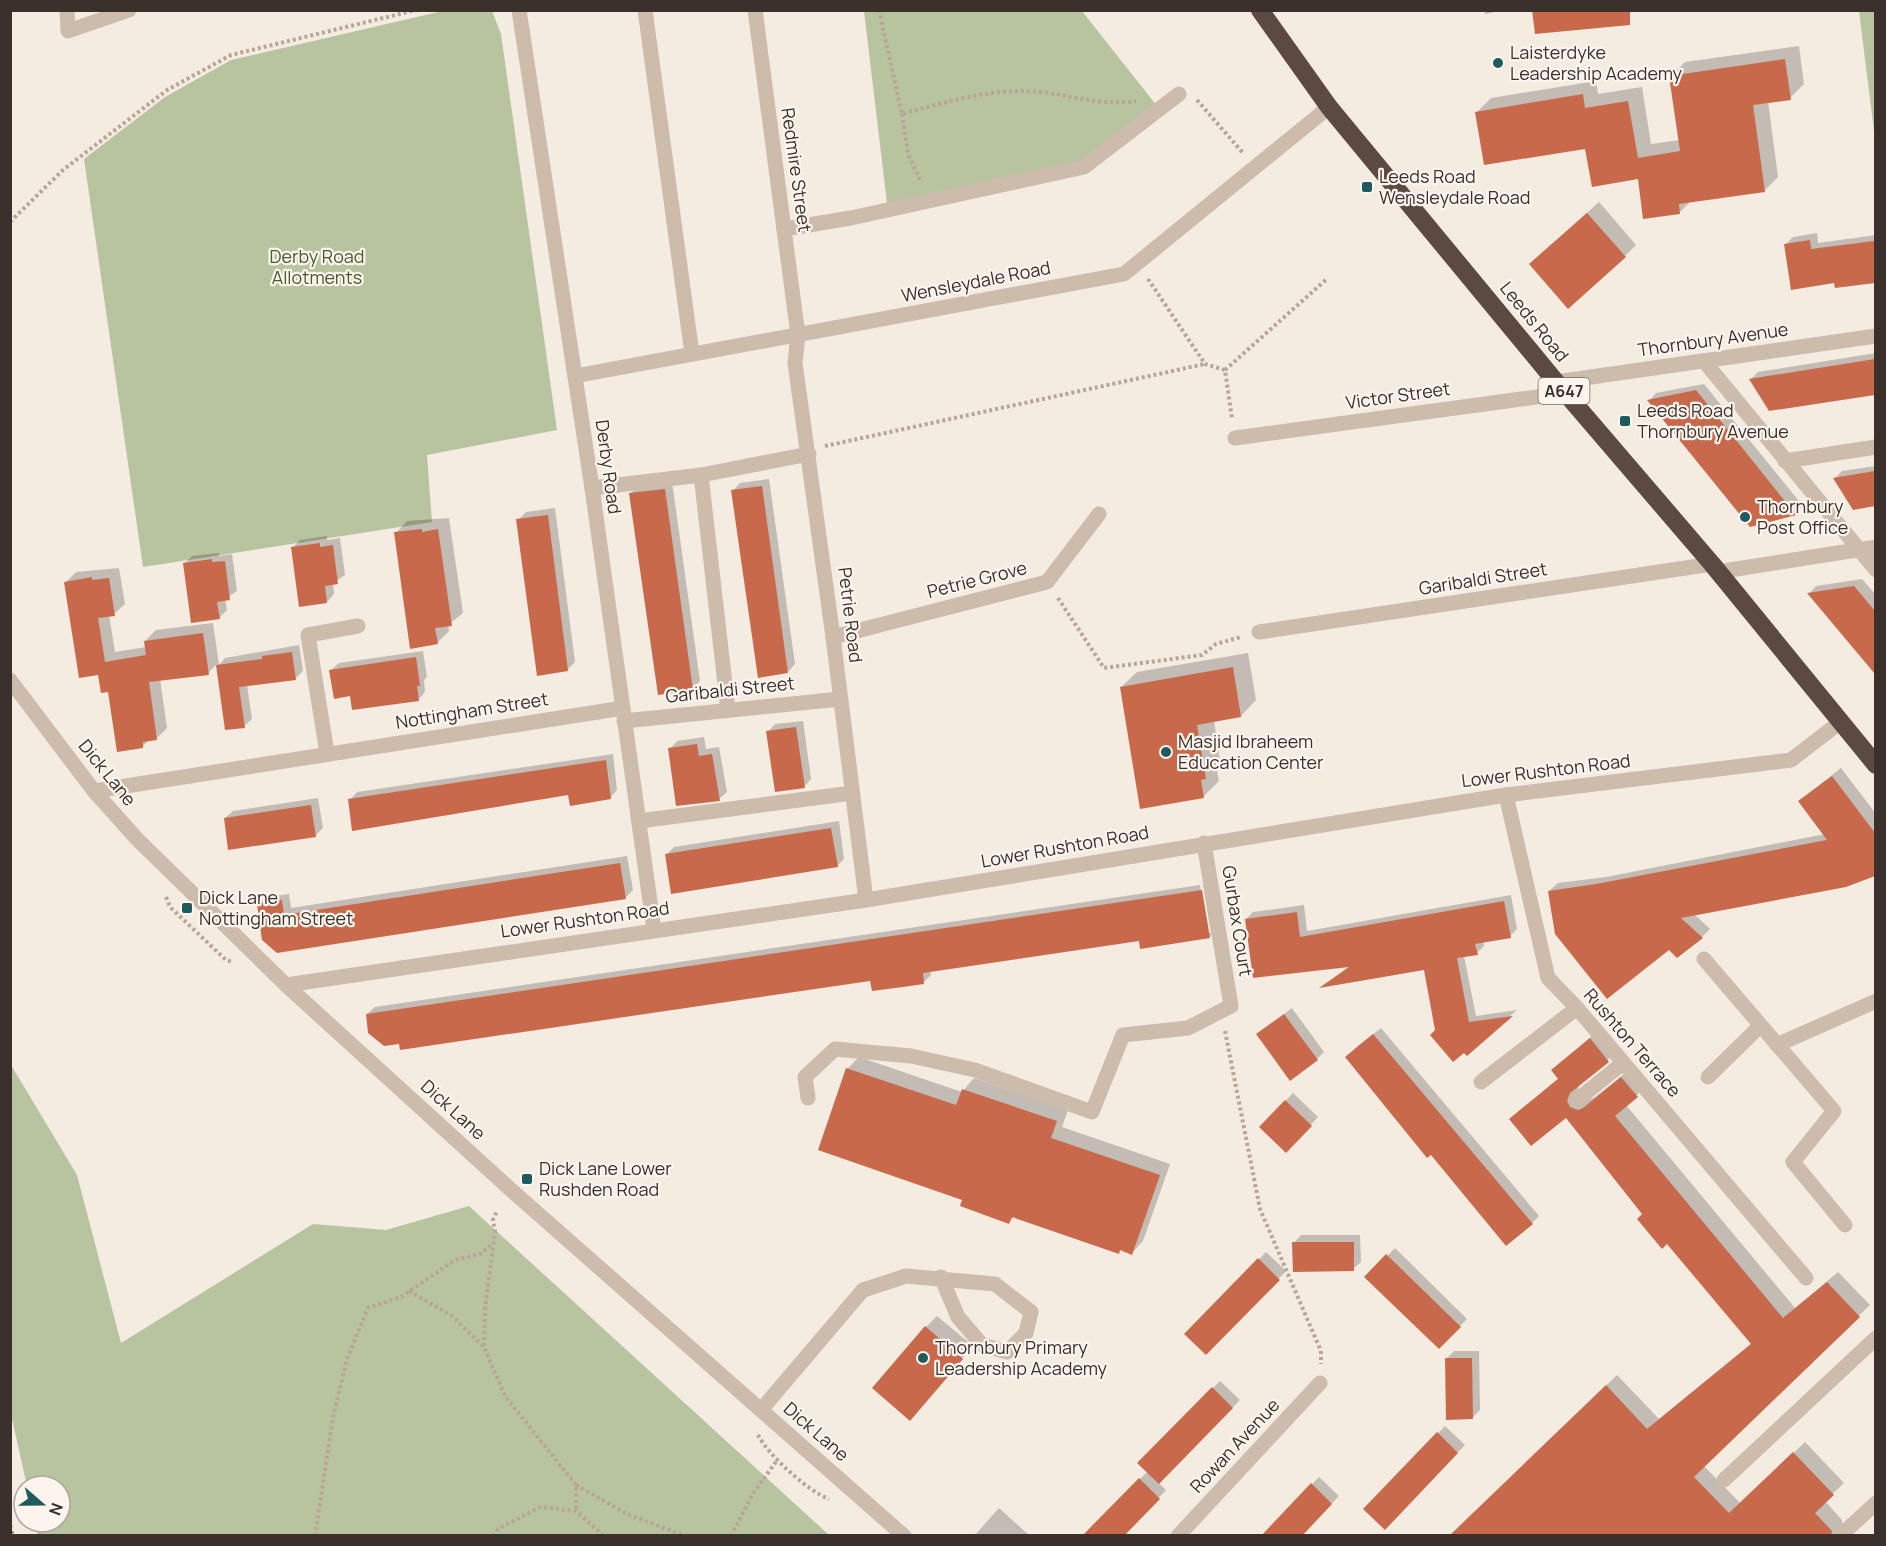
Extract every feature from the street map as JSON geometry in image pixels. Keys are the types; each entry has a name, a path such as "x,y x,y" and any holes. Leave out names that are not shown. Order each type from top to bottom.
{"highway":[{"name":"Leeds Road","path":"1260,10 1329,107 1561,388 1714,568 1839,723 1873,759"}],"street":[{"path":"67,10 68,31 129,10"},
{"name":"Derby Road","path":"519,10 592,488 654,930"},
{"path":"645,10 692,354"},
{"name":"Redmire Street","path":"755,10 798,335"},
{"path":"784,229 931,201 1084,167 1179,94"},
{"name":"Wensleydale Road","path":"575,376 1124,274 1329,107"},
{"name":"Petrie Road","path":"798,335 795,363 866,900"},
{"name":"Thornbury Avenue","path":"1561,388 1704,361 1875,336"},
{"path":"1704,361 1875,570"},
{"name":"Victor Street","path":"1235,438 1561,388"},
{"path":"1785,461 1875,447"},
{"path":"592,488 701,475 808,452"},
{"path":"701,475 729,710"},
{"name":"Petrie Grove","path":"833,637 1047,582 1099,514"},
{"name":"Garibaldi Street","path":"1259,632 1875,547"},
{"path":"327,753 308,635 358,626"},
{"name":"Dick Lane","path":"10,680 94,791 137,839 286,985 519,1197 904,1536"},
{"name":"Garibaldi Street","path":"624,715 729,710 840,699"},
{"name":"Nottingham Street","path":"94,791 327,753 624,715"},
{"name":"Lower Rushton Road","path":"286,985 866,900 1506,795 1791,760 1839,723"},
{"path":"639,821 852,793"},
{"name":"Rushton Terrace","path":"1506,795 1548,978 1577,1008 1806,1278"},
{"name":"Gurbax Court","path":"1204,843 1231,1006"},
{"path":"1704,960 1834,1111 1793,1162 1845,1225"},
{"path":"1777,1045 1875,1001"},
{"path":"808,1098 806,1077 835,1049 911,1056 975,1070 1092,1112 1123,1035 1188,1028 1231,1006"},
{"path":"1481,1082 1577,1008"},
{"path":"1708,1077 1760,1026"},
{"path":"1577,1100 1623,1063"},
{"path":"761,1410 863,1290 906,1276 941,1277 995,1284 1031,1312 1026,1333 1008,1352 982,1345 958,1317 941,1277"},
{"path":"1724,1479 1875,1338"},
{"name":"Rowan Avenue","path":"1179,1536 1320,1383"},
{"path":"1840,1536 1875,1503"}],"path":[{"path":"10,222 63,170 167,90 231,55 416,10"},
{"path":"879,10 902,114 908,154 931,201"},
{"path":"902,114 969,96 1039,92 1113,105 1191,92 1255,167"},
{"path":"1137,264 1205,364"},
{"path":"1225,370 1328,278"},
{"path":"808,452 1205,364 1225,370"},
{"path":"1225,370 1235,438"},
{"path":"1047,582 1104,668 1202,655 1215,644 1259,632"},
{"path":"170,907 226,960"},
{"path":"1231,1006 1223,1020 1260,1209 1322,1351 1320,1383"},
{"path":"484,1347 485,1309 495,1231 493,1220 497,1211"},
{"path":"315,1536 333,1416 347,1359 368,1308 409,1291 455,1260 480,1254 493,1243"},
{"path":"409,1291 453,1316 484,1347 504,1396 576,1485 627,1514 685,1536"},
{"path":"763,1444 819,1496"},
{"path":"731,1536 752,1495 778,1459"},
{"path":"576,1485 576,1512"},
{"path":"493,1536 498,1528 540,1507 576,1512 604,1536"}],"green space":[{"name":"Derby Road Allotments","path":"447,10 492,11 501,34 557,430 427,455 432,522 143,567 84,159 165,97 231,60"},
{"path":"864,11 1082,11 1157,106 1080,163 887,203"},
{"path":"1859,11 1875,11 1875,139"},
{"path":"11,1065 77,1175 121,1343 313,1224 386,1230 469,1206 829,1535 38,1535 72,1534 72,1474 24,1474 10,1410"}],"building":[{"path":"1532,10 1630,10 1630,25 1535,34"},
{"path":"1785,59 1791,100 1753,105 1765,192 1679,204 1680,214 1643,219 1638,179 1592,187 1585,149 1484,165 1475,112 1583,94 1585,108 1628,101 1638,158 1680,151 1669,76"},
{"path":"1587,213 1626,257 1568,309 1529,264"},
{"path":"1810,240 1811,249 1874,241 1875,283 1835,288 1834,283 1791,290 1784,244"},
{"path":"1875,359 1875,395 1769,411 1749,379"},
{"path":"1696,390 1796,515 1750,527 1647,400"},
{"path":"1875,471 1875,506 1853,510 1833,478"},
{"path":"762,486 788,673 758,678 731,490"},
{"path":"665,489 693,690 658,695 629,493"},
{"path":"548,515 568,671 537,676 516,519"},
{"path":"422,529 422,532 438,529 452,626 435,628 438,644 410,649 394,532"},
{"path":"320,543 320,547 333,545 338,584 325,586 327,603 299,607 291,547"},
{"path":"212,559 212,562 225,561 230,600 217,602 220,619 191,623 183,563"},
{"path":"92,577 92,580 109,578 115,616 98,618 105,662 146,655 144,641 203,633 209,675 149,682 157,740 143,742 143,748 117,752 108,692 101,693 98,675 79,678 64,582"},
{"path":"1854,586 1875,611 1875,674 1807,593"},
{"path":"292,652 296,680 239,687 245,728 225,730 216,665 262,659 262,656"},
{"path":"416,657 420,686 417,686 419,701 352,710 350,696 334,699 329,670"},
{"name":"Masjid Ibraheem Education Center","path":"1233,667 1241,717 1197,725 1206,779 1201,780 1204,798 1140,809 1120,687"},
{"path":"796,727 805,788 775,792 766,731"},
{"path":"697,744 699,756 712,754 720,801 676,806 668,748"},
{"path":"606,760 611,799 570,806 568,795 352,831 348,799"},
{"path":"1832,776 1875,833 1875,876 1846,887 1681,918 1703,938 1677,958 1669,950 1607,999 1555,934 1548,891 1827,840 1798,801"},
{"path":"311,805 316,837 228,850 224,818"},
{"path":"831,828 838,867 671,894 665,854"},
{"path":"620,863 626,899 277,953 262,940 257,904 282,900 284,915"},
{"path":"1202,890 1210,938 1140,949 1139,941 923,973 924,984 872,991 870,981 400,1050 399,1044 384,1046 368,1033 366,1014"},
{"path":"1504,901 1511,938 1475,944 1478,955 1457,958 1469,1022 1513,1016 1467,1056 1464,1053 1453,1062 1430,1035 1435,1030 1424,970 1319,988 1349,967 1253,978 1245,919 1297,912 1300,937"},
{"path":"1284,1014 1318,1060 1290,1081 1256,1034"},
{"path":"1373,1034 1533,1224 1506,1246 1431,1155 1427,1158 1345,1057"},
{"path":"1590,1038 1609,1062 1570,1093 1567,1101 1570,1107 1578,1110 1583,1108 1621,1077 1638,1097 1615,1116 1783,1318 1827,1282 1860,1317 1694,1477 1729,1513 1793,1452 1834,1495 1815,1513 1832,1531 1831,1536 1449,1536 1606,1385 1647,1429 1751,1344 1667,1244 1662,1249 1637,1219 1642,1214 1566,1118 1531,1146 1509,1119 1558,1079 1551,1070"},
{"path":"846,1068 956,1105 962,1089 1057,1121 1051,1138 1160,1175 1132,1255 1120,1250 1119,1254 1012,1217 1009,1224 960,1206 962,1200 818,1150"},
{"path":"1285,1100 1312,1126 1286,1153 1259,1127"},
{"path":"1292,1242 1354,1242 1354,1271 1293,1272"},
{"path":"1386,1254 1461,1327 1439,1349 1364,1277"},
{"path":"1258,1258 1280,1280 1206,1355 1184,1334"},
{"path":"925,1326 963,1359 910,1421 872,1388"},
{"path":"1445,1358 1472,1358 1473,1419 1446,1420"},
{"path":"1212,1387 1233,1408 1159,1484 1137,1463"},
{"path":"1437,1432 1458,1453 1385,1530 1363,1509"},
{"path":"1139,1478 1160,1499 1124,1536 1082,1536"},
{"path":"1311,1483 1332,1504 1302,1536 1261,1536"}],"railway":[{"path":"10,1526 12,1536"}],"place":[{"name":"Laisterdyke Leadership Academy","path":"1498,63"},
{"name":"Leeds Road Wensleydale Road","path":"1367,187"},
{"name":"Leeds Road Thornbury Avenue","path":"1625,421"},
{"name":"Thornbury Post Office","path":"1745,517"},
{"name":"Masjid Ibraheem Education Center","path":"1166,752"},
{"name":"Dick Lane Nottingham Street","path":"187,908"},
{"name":"Dick Lane Lower Rushden Road","path":"527,1179"},
{"name":"Thornbury Primary Leadership Academy","path":"923,1358"}]}
